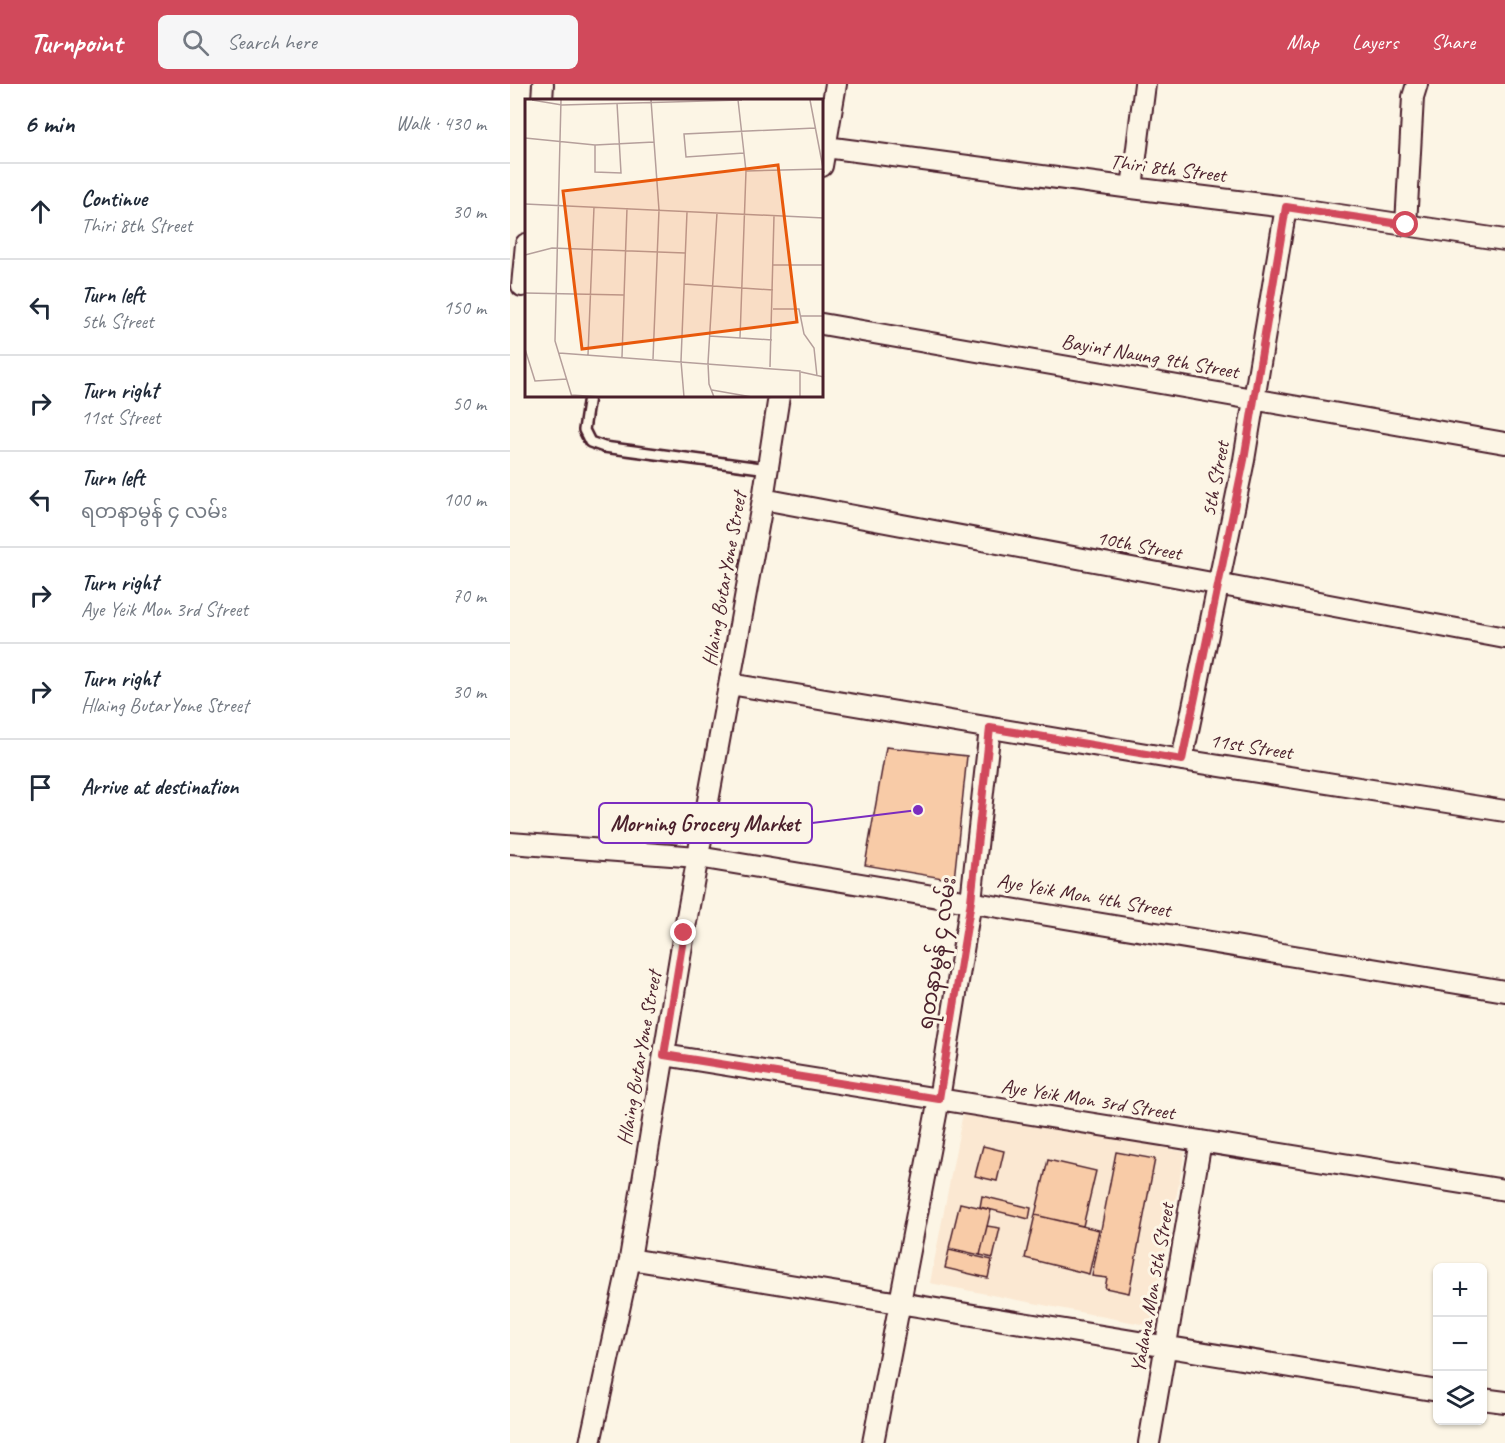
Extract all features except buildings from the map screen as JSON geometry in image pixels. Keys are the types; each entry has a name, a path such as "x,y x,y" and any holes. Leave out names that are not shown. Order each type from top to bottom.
{"street":[{"path":"542,99 543,84"},
{"path":"824,156 836,84"},
{"path":"1132,189 1145,84"},
{"path":"1406,225 1413,97 1417,84"},
{"name":"Thiri 8th Street","path":"824,156 1286,207 1505,240"},
{"name":"5th Street","path":"1182,760 1244,460 1286,207"},
{"path":"520,286 525,251"},
{"name":"Bayint Naung 9th Street","path":"824,324 1505,443"},
{"name":"Hlaing ButarYone Street","path":"590,1443 630,1259 779,398"},
{"name":"10th Street","path":"763,499 1505,638"},
{"path":"730,684 990,728"},
{"name":"11st Street","path":"990,728 1505,811"},
{"name":"ရတနာမွန် ၄ လမ်း","path":"873,1443 939,1099 971,901 990,728"},
{"name":"Aye Yeik Mon 4th Street","path":"510,843 698,857 1505,991"},
{"name":"Aye Yeik Mon 3rd Street","path":"664,1055 1505,1190"},
{"name":"Yadana Mon 5th Street","path":"1149,1443 1201,1141"},
{"path":"630,1259 1433,1390"},
{"path":"1487,1399 1505,1402"}],"lane":[{"path":"589,398 584,430 590,442 604,447 768,469"}],"shaded area":[{"path":"964,1108 1185,1152 1151,1326 930,1283"}],"place":[{"name":"Morning Grocery Market","path":"918,810"}],"route":[{"path":"684,933 664,1055 939,1099 971,901 990,728 1182,760 1244,460 1286,207 1406,225"}]}
